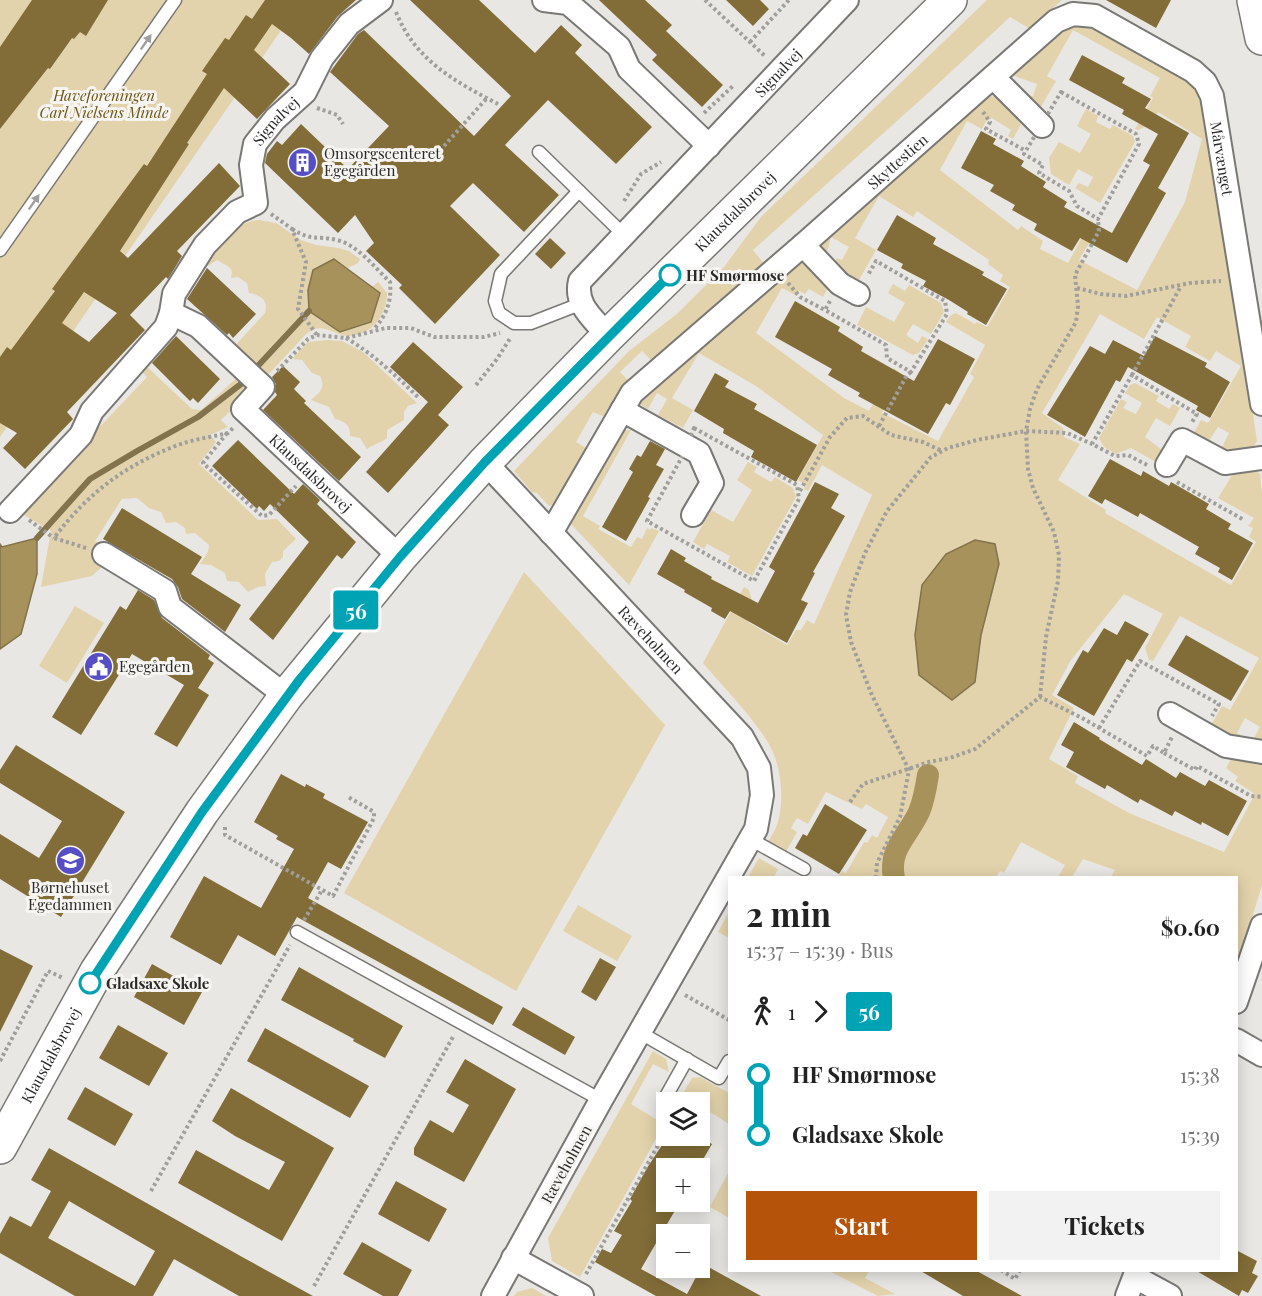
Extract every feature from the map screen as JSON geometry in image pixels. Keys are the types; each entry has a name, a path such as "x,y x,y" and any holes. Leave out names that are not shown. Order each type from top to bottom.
{"main road":[{"name":"Klausdalsbrovej","path":"0,1146 97,971 212,797 286,696 400,557 485,462 608,336 950,0"},
{"path":"1254,0 1262,38"}],"street":[{"path":"544,0 568,3 619,47 629,69 709,146"},
{"name":"Signalvej","path":"580,303 577,292 580,281 847,0"},
{"name":"Signalvej","path":"256,203 251,165 255,144 275,119 305,92 322,58 349,24 388,5"},
{"name":"Mårvænget","path":"1056,21 1073,14 1095,16 1193,71 1205,82 1212,96 1262,404"},
{"name":"Skyttestien","path":"551,533 632,393 1056,21"},
{"path":"993,77 1042,126"},
{"path":"10,511 81,435 92,411 166,327 174,294 205,245 237,212 256,203"},
{"path":"803,245 849,289"},
{"path":"580,303 608,336"},
{"path":"171,313 198,326 261,386 243,409 247,414"},
{"path":"622,410 699,453 712,483 693,515"},
{"name":"Klausdalsbrovej","path":"247,414 400,557"},
{"path":"1167,465 1182,440 1225,463 1262,458"},
{"name":"Ræveholmen","path":"485,462 742,736 759,768 762,795 756,829 729,876"},
{"path":"104,554 165,591 170,607 286,696"},
{"path":"1175,717 1226,746 1262,752"},
{"name":"Ræveholmen","path":"493,1296 639,1032 728,878"},
{"path":"1238,996 1262,926"},
{"path":"1238,1041 1262,1055"},
{"path":"513,1258 579,1294"},
{"path":"1133,1281 1170,1296"}],"lane":[{"path":"0,250 175,0"},
{"path":"539,152 624,235"},
{"path":"579,191 501,274 495,301 500,313 518,327 580,303"},
{"path":"750,839 804,869"},
{"path":"297,932 601,1100"},
{"path":"639,1032 719,1077 728,1063"},
{"path":"668,1092 687,1059"}],"path":[{"path":"705,0 780,71"},
{"path":"750,42 789,0"},
{"path":"388,5 416,46 434,66 458,83 498,104"},
{"path":"850,802 863,784 929,762 950,758 975,748 1040,697 1046,637 1058,581 1059,555 1054,532 1033,488 1028,469 1026,431 1030,409 1038,389 1076,322 1078,306 1076,275 1099,231 1098,219 1139,144 1136,134 1061,92 1024,154 1043,165 1039,173 1069,191 1077,206 1098,219"},
{"path":"972,96 990,122 986,129 1026,151"},
{"path":"444,146 487,98"},
{"path":"296,100 337,115 343,124"},
{"path":"256,203 306,238 338,240 353,247 390,282 389,306 372,331"},
{"path":"292,229 306,262 298,309 317,335"},
{"path":"825,310 876,261 945,301 947,314 907,375 879,426"},
{"path":"776,269 800,297 886,345 887,358 911,372"},
{"path":"1077,288 1101,294 1126,296 1182,285 1243,279"},
{"path":"1132,375 1182,285"},
{"path":"261,386 308,339 317,335 346,338 386,328 411,328 434,337 484,337 518,327"},
{"path":"476,385 518,327"},
{"path":"346,338 367,350 420,399"},
{"path":"247,414 203,463 262,516 269,515 309,472"},
{"path":"799,492 830,437 847,418 863,416 891,435 923,442 943,451"},
{"path":"876,876 877,863 900,817 909,770 871,693 851,642 846,615 850,592 865,553 887,512 931,457 943,451 977,440 1026,431 1067,433 1092,444"},
{"path":"52,537 102,486 136,465 179,445 228,433"},
{"path":"36,523 52,537 104,554"},
{"path":"1040,697 1082,718 1147,756 1153,746 1195,770 1197,766 1251,796 1262,797"},
{"path":"1164,753 1175,717"},
{"path":"212,797 228,813 225,835 333,896 374,818 374,812 348,797"},
{"path":"151,1191 322,890"},
{"path":"0,1061 48,971 70,981 97,971"},
{"path":"667,985 728,1019"},
{"path":"314,1286 461,1023"},
{"path":"579,1294 658,1146"},
{"path":"1004,1272 1015,1279 1019,1272"}],"green space":[{"name":"Haveforeningen Carl Nielsens Minde","path":"0,0 302,0 0,437"},
{"path":"987,0 1062,0 1030,29 1010,17 753,250 765,265 653,362 642,351 620,372 630,382 607,418 593,412 576,442 589,450 557,503 549,506 537,493 532,492 514,471 629,351 678,313 724,267 761,217"},
{"path":"1077,22 1092,25 1187,79 1195,87 1200,98 1232,276 1257,441 1251,449 1222,452 1220,451 1229,433 1218,427 1207,444 1192,436 1201,420 1208,423 1241,366 1216,351 1210,361 1185,347 1191,336 1157,317 1144,339 1100,314 1042,413 1063,428 1064,437 1080,444 1058,480 1106,510 1105,513 1231,585 1256,542 1249,537 1253,528 1248,526 1254,518 1218,498 1236,469 1253,468 1260,474 1262,494 1262,742 1253,740 1260,727 1245,718 1237,733 1241,735 1239,739 1211,725 1222,706 1230,710 1259,658 1180,616 1153,661 1149,660 1145,648 1163,614 1124,594 1071,660 1052,695 1074,708 1049,759 1078,776 1075,783 1129,813 1224,852 1255,794 1235,781 1238,777 1226,768 1232,757 1262,761 1262,885 1238,964 1238,876 1112,876 1115,870 1083,859 1073,876 1059,876 1065,865 1021,842 1004,873 1000,871 997,876 839,876 842,871 846,873 864,842 867,843 872,835 877,838 888,817 866,804 862,809 826,792 808,824 797,818 791,828 797,832 786,852 768,842 777,825 781,808 777,763 762,733 703,663 744,587 749,590 752,600 748,609 753,612 748,622 787,645 796,630 801,630 807,620 814,624 872,495 822,465 808,491 804,489 806,485 798,480 823,435 756,386 699,353 672,398 693,410 683,428 658,415 667,399 657,393 648,409 638,403 796,263 809,264 829,285 823,297 809,289 805,294 799,291 797,296 782,288 756,333 844,398 869,411 894,368 899,372 901,378 882,413 938,441 974,377 970,374 985,345 946,322 951,315 956,313 975,324 977,322 987,327 1010,287 1000,281 1003,275 988,264 989,260 917,211 913,217 879,196 855,238 876,250 859,280 841,270 835,263 837,258 842,260 849,247 831,237 827,252 822,253 821,241 988,96 998,97 1021,124 1013,139 1008,136 1011,130 992,118 986,121 982,129 967,121 940,170 1018,230 1021,226 1043,241 1040,249 1068,263 1091,221 1093,222 1095,233 1079,260 1137,290 1185,202 1202,139 1158,112 1145,127 1135,129 1153,98 1150,96 1160,78 1073,30 1047,76 1056,81 1039,110 1025,100 1028,95 1033,96 1037,84 1012,75 1066,27"},
{"path":"1086,109 1098,116 1096,122 1110,129 1113,125 1133,136 1135,142 1100,203 1075,188 1079,183 1088,187 1093,177 1078,169 1069,185 1051,174 1049,158 1059,142 1080,153 1091,134 1077,126"},
{"path":"259,220 276,223 301,240 349,251 360,259 358,263 348,268 334,260 379,293 372,287 378,282 387,293 381,316 371,328 357,335 348,336 319,328 314,329 304,336 264,379 232,349 265,313 265,301 249,293 247,283 238,277 231,278 232,271 229,267 217,260 208,266 203,262 235,230 242,225"},
{"path":"893,284 905,291 909,285 941,303 944,312 931,334 913,324 906,335 918,343 922,336 928,339 919,353 913,355 857,325 866,307 894,322 905,303 888,293"},
{"path":"342,341 363,352 417,403 408,406 404,412 404,420 387,430 387,438 367,449 360,438 350,436 348,426 335,419 329,407 311,400 322,387 322,380 320,376 312,373 302,360 292,359 308,342"},
{"path":"144,364 192,409 201,410 240,375 254,388 221,420 228,427 210,435 216,442 199,464 258,520 277,519 296,539 283,551 283,557 279,561 272,562 265,574 266,586 248,592 239,582 227,581 225,573 211,565 200,564 208,552 209,545 195,533 186,534 185,528 176,522 166,523 161,512 149,508 137,498 122,499 95,541 105,547 103,566 92,576 41,587 51,531 19,512 147,377 139,369"},
{"path":"1135,383 1159,396 1156,401 1169,409 1173,404 1180,408 1170,426 1156,418 1145,437 1162,450 1156,462 1131,448 1116,454 1104,447 1099,438 1121,399 1127,402 1123,408 1136,414 1142,403 1125,393 1130,385"},
{"path":"623,430 631,430 583,516 600,526 598,529 631,547 637,537 642,539 647,528 659,531 629,585 571,524"},
{"path":"748,462 757,467 754,472 771,482 775,477 793,488 796,497 752,576 727,562 730,556 707,544 704,549 693,542 711,510 733,522 752,490 737,480"},
{"path":"524,572 665,725 516,991 344,893"},
{"path":"75,606 104,623 67,683 39,666"},
{"path":"759,858 778,869 774,876 749,876"},
{"path":"578,905 632,936 617,961 563,931"},
{"path":"728,914 728,937 718,932"},
{"path":"653,1051 666,1059 669,1072 653,1064 631,1104 656,1119 656,1139 580,1277 552,1261 548,1238"},
{"path":"700,1077 728,1092 728,1123 710,1112 710,1092 684,1092 692,1078"},
{"path":"728,1173 728,1217 710,1207"},
{"path":"831,1272 868,1272 865,1278 895,1294 878,1296"},
{"path":"532,1288 546,1296 514,1296 517,1292"}],"shaded area":[{"path":"334,259 380,293 371,322 340,332 309,311 308,290 313,270"},
{"path":"37,538 37,574 21,634 0,649 0,544 2,547"},
{"path":"975,540 995,544 999,564 981,635 975,682 952,700 919,675 915,635 922,585 946,554"}],"building":[{"path":"32,0 108,0 86,36 80,32 74,39 72,38 50,69 48,68 0,129 0,47"},
{"path":"265,0 356,0 338,16 309,54 272,24 254,50 290,84 257,119 224,88 120,251 128,258 219,163 240,186 177,251 182,256 168,279 166,277 130,315 145,330 67,412 73,419 25,469 3,448 17,433 0,423 0,357 7,347 11,350 55,291 52,289 144,164 147,166 207,74 202,71 225,38 229,40 246,15 252,19","holes":["84,292 117,313 89,342 62,323"]},
{"name":"Omsorgscenteret Egegården","path":"410,0 479,0 535,53 561,25 582,45 575,53 652,127 616,164 548,100 505,145 559,195 524,232 473,183 450,206 500,255 435,324 399,288 402,285 366,251 374,243 355,215 338,233 265,163 267,154 277,141 282,145 301,124 348,169 389,126 330,72 358,34 364,30 474,136 511,96"},
{"path":"599,0 645,0 672,25 666,31 723,85 702,107 652,60 657,55"},
{"path":"726,0 760,0 769,9 753,26"},
{"path":"1106,0 1171,0 1156,28"},
{"path":"1082,55 1125,78 1122,83 1151,99 1145,108 1189,133 1158,188 1166,193 1127,263 1080,238 1072,251 1034,230 1037,224 1012,210 1015,205 990,191 994,185 961,168 981,131 996,139 993,144 1024,161 1021,166 1046,182 1043,187 1067,202 1064,207 1112,233 1150,165 1143,161 1158,134 1122,114 1124,110 1069,80"},
{"path":"897,215 936,238 933,244 984,272 982,275 1007,289 986,325 923,286 926,281 901,268 903,264 877,250"},
{"path":"550,238 566,253 551,269 535,254"},
{"path":"207,268 256,314 233,338 187,299"},
{"path":"795,301 840,327 838,331 863,347 861,351 914,381 938,339 975,359 950,405 946,403 928,434 858,396 860,393 828,375 832,369 775,337"},
{"path":"176,336 220,379 198,403 193,398 190,401 152,363"},
{"path":"1155,336 1207,363 1205,367 1230,382 1210,418 1196,410 1198,406 1128,367 1120,382 1116,380 1085,437 1047,415 1090,346 1105,354 1113,340 1144,356"},
{"path":"413,342 463,387 438,415 449,425 388,493 366,472 428,402 390,367"},
{"path":"283,366 300,382 294,389 306,401 304,403 361,457 339,481 263,410 277,395 276,384 272,377"},
{"path":"715,373 729,381 725,387 757,404 754,409 817,445 796,482 751,457 754,451 723,433 724,429 694,411"},
{"path":"238,440 294,494 303,484 320,500 317,504 356,542 342,559 337,555 273,640 249,619 309,542 270,504 264,511 259,506 257,509 212,466"},
{"path":"650,441 665,449 656,465 664,469 626,541 602,527 633,472 629,469 637,455 641,457"},
{"path":"1110,459 1141,476 1143,471 1169,486 1171,482 1209,504 1206,509 1231,524 1228,529 1253,543 1232,580 1218,572 1220,568 1195,554 1199,547 1140,513 1138,517 1105,499 1102,504 1088,496"},
{"path":"815,482 839,494 831,508 845,516 813,572 815,573 801,600 808,603 787,643 730,611 725,619 711,611 712,608 684,592 685,590 657,574 671,549 686,558 684,561 712,577 711,579 758,603 775,571 769,567"},
{"path":"122,508 202,557 191,574 241,605 225,632 182,599 172,579 103,539"},
{"path":"138,590 154,600 162,618 210,655 208,659 214,663 198,688 209,695 177,747 154,734 184,685 132,654 81,735 52,717 120,606 126,610"},
{"path":"1125,621 1149,634 1132,662 1127,659 1094,716 1057,695 1083,650 1088,653 1104,628 1117,635"},
{"path":"1186,635 1249,671 1231,701 1168,665"},
{"path":"1074,722 1142,765 1146,759 1176,778 1180,772 1205,786 1209,780 1247,801 1228,836 1175,811 1172,816 1140,799 1138,803 1107,785 1105,789 1066,767 1074,752 1061,745"},
{"path":"16,745 125,812 61,917 0,879 0,834 39,858 62,821 0,783 0,770"},
{"path":"281,774 305,787 306,784 325,794 323,798 368,822 341,869 328,862 308,898 503,1007 493,1025 297,917 275,956 238,935 221,965 170,937 204,876 261,908 294,849 276,839 278,836 254,822"},
{"path":"825,804 867,830 839,874 795,848 803,834 807,836"},
{"path":"0,949 33,966 0,1032"},
{"path":"600,958 616,967 596,1001 581,992"},
{"path":"152,964 202,992 184,1025 134,997"},
{"path":"299,967 403,1026 385,1058 281,1000"},
{"path":"523,1007 575,1037 565,1055 512,1025"},
{"path":"118,1025 168,1053 149,1086 99,1058"},
{"path":"265,1028 369,1086 350,1118 247,1061"},
{"path":"465,1059 516,1089 464,1182 414,1155 414,1148 430,1120 453,1133 469,1105 446,1092"},
{"path":"85,1087 133,1114 115,1146 67,1119"},
{"path":"231,1088 334,1148 282,1241 178,1183 196,1150 269,1190 285,1162 235,1136 212,1121"},
{"path":"710,1143 712,1144 704,1158 656,1158 656,1212 674,1212 667,1224 656,1224 656,1243 641,1269 687,1294 696,1278 710,1278 710,1268 761,1296 656,1296 595,1262 602,1249 611,1253 622,1235 614,1231 632,1201 630,1199 661,1146 710,1146"},
{"path":"49,1148 313,1296 239,1296 174,1259 153,1296 75,1296 0,1253 0,1234 10,1216 31,1227 51,1191 31,1180","holes":["69,1201 155,1251 135,1286 48,1238"]},
{"path":"396,1181 447,1209 429,1242 378,1214"},
{"path":"362,1242 412,1270 398,1296 383,1296 343,1274"},
{"path":"1238,1251 1257,1261 1252,1273 1258,1276 1248,1293 1242,1290 1239,1296 1198,1272 1238,1272"},
{"path":"922,1272 979,1272 1022,1296 963,1296"}],"waterway":[{"path":"37,538 90,479 198,417 241,384 309,311"},
{"path":"894,876 896,851 919,812 928,775"}],"bus line":[{"name":"56","path":"90,983 202,812 286,696 400,557 485,462 670,275"}],"place":[{"name":"Omsorgscenteret Egegården","path":"303,162"},
{"name":"HF Smørmose","path":"670,275"},
{"name":"Egegården","path":"98,666"},
{"name":"Børnehuset Egedammen","path":"70,860"},
{"name":"Gladsaxe Skole","path":"90,983"}]}
